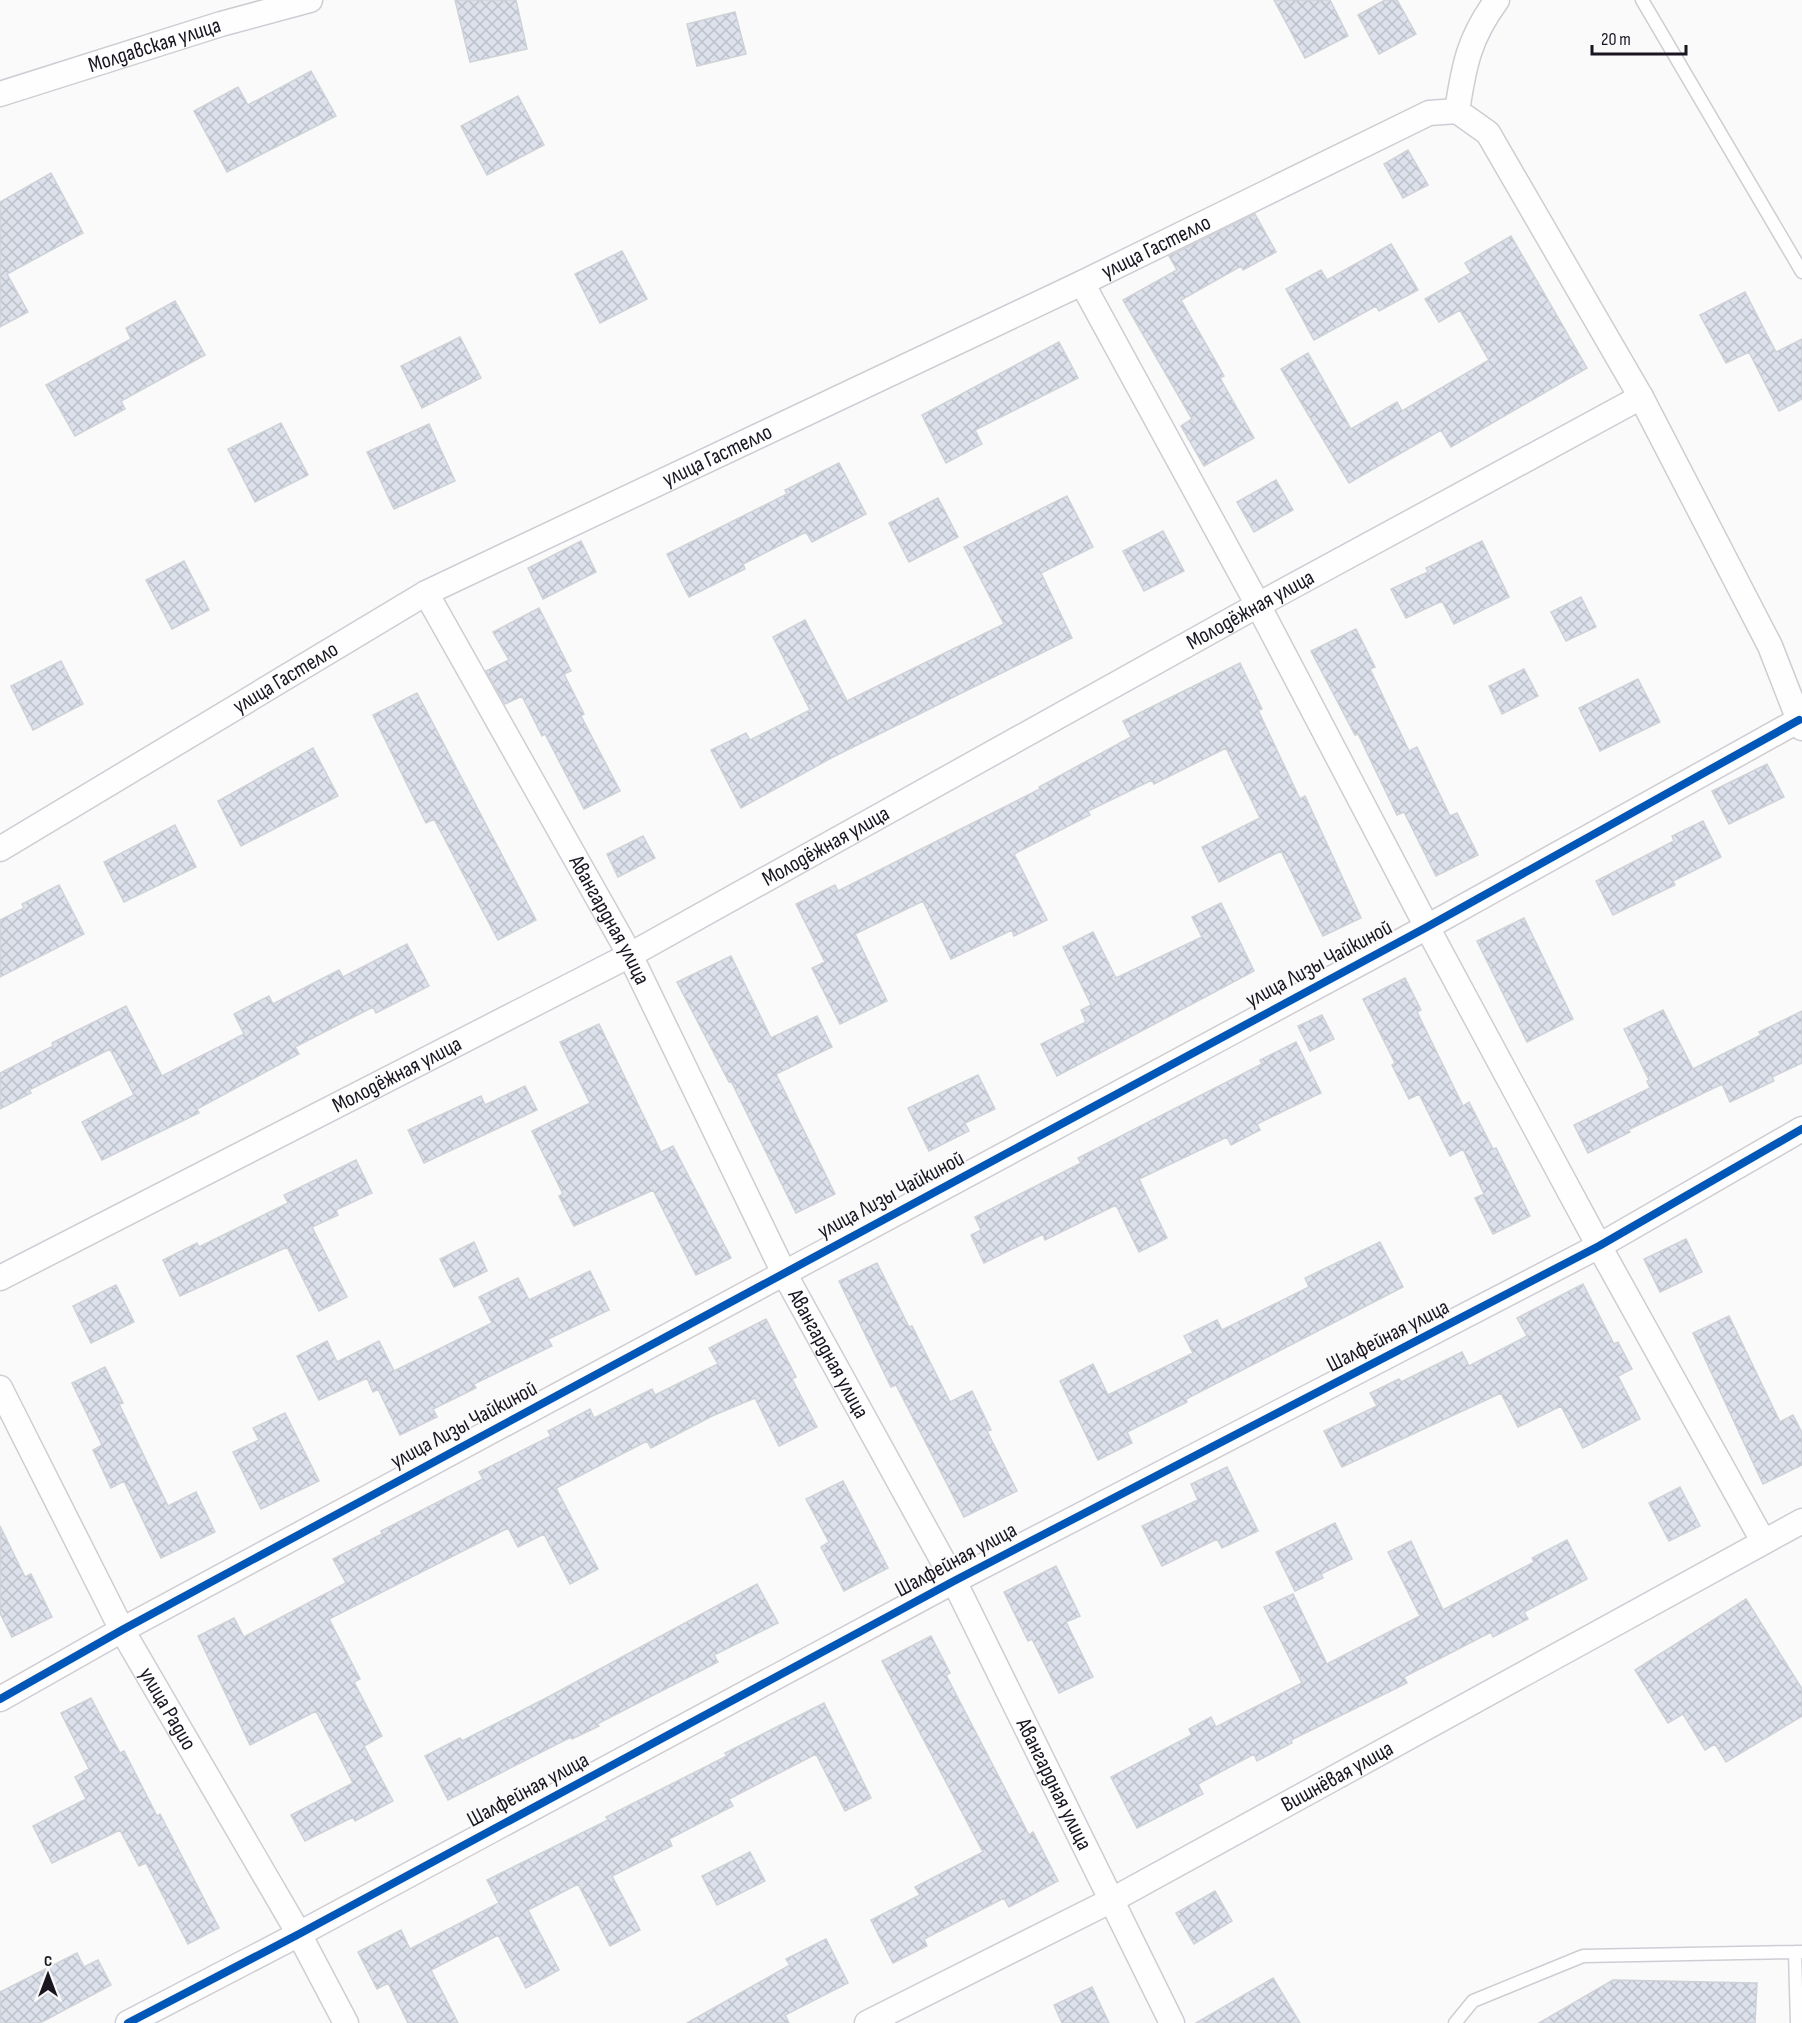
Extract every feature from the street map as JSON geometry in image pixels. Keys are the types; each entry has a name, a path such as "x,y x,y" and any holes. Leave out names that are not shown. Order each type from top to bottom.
{"street":[{"name":"Молдавская улица","path":"0,94 221,24 310,0"},
{"path":"1497,0 1483,19 1464,61 1457,111 1488,133 1641,397 1770,646 1800,724"},
{"name":"улица Гастелло","path":"0,849 426,592 1082,283 1429,113 1457,111"},
{"path":"1082,283 1258,605 1427,927 1599,1246 1763,1541"},
{"name":"Молодёжная улица","path":"0,1278 630,955 1258,605 1641,397"},
{"name":"Авангардная улица","path":"426,592 630,955 784,1273 954,1581 1172,2023"},
{"name":"улица Лизы Чайкиной","path":"0,1699 122,1629 1800,724"},
{"name":"Шалфейная улица","path":"128,2023 299,1934 954,1581 1599,1246 1802,1129"},
{"name":"улица Радио","path":"0,1388 122,1629 299,1934 346,2023"},
{"name":"Вишнёвая улица","path":"867,2023 1112,1900 1802,1521"}],"lane":[{"path":"1642,0 1802,272"},
{"path":"1455,2023 1473,2001 1583,1956 1798,1952 1797,2023"}],"building":[{"path":"455,0 516,0 527,49 470,62"},
{"path":"1274,0 1330,0 1348,36 1305,58"},
{"path":"1385,0 1397,0 1416,34 1379,54 1358,15"},
{"path":"735,12 746,54 697,66 687,24"},
{"path":"311,71 336,116 227,172 194,111 238,87 248,105"},
{"path":"518,96 544,145 487,175 461,126"},
{"path":"1408,150 1428,185 1403,198 1384,164"},
{"path":"51,173 83,233 7,274 28,312 0,327 0,202"},
{"path":"1255,214 1276,252 1243,270 1241,266 1181,300 1224,376 1220,378 1254,438 1204,466 1181,426 1192,419 1123,300 1177,270 1169,256"},
{"path":"1511,236 1587,368 1451,447 1441,430 1349,483 1281,369 1308,353 1351,429 1397,402 1402,411 1489,360 1460,310 1439,322 1425,299 1471,273 1465,263"},
{"path":"1391,244 1418,290 1379,311 1376,306 1314,340 1286,289 1321,270 1327,280"},
{"path":"622,251 647,299 600,323 575,274"},
{"path":"1745,292 1776,352 1802,339 1802,399 1779,411 1749,352 1726,363 1700,315"},
{"path":"175,301 205,355 121,401 125,409 75,436 46,385 131,339 126,328"},
{"path":"460,337 481,378 422,408 401,366"},
{"path":"1059,342 1078,378 975,430 982,444 946,463 922,415"},
{"path":"281,423 308,475 255,502 228,449"},
{"path":"429,424 455,481 394,509 367,452"},
{"path":"839,463 866,514 812,542 806,532 743,564 745,569 689,597 667,554 787,494 785,490"},
{"path":"1276,480 1293,510 1254,532 1237,502"},
{"path":"1067,496 1093,547 1041,573 1072,638 833,757 741,808 711,750 746,733 750,740 810,710 773,637 805,620 847,701 1004,624 964,547"},
{"path":"938,498 958,537 909,562 889,523"},
{"path":"1163,531 1184,571 1144,591 1123,551"},
{"path":"581,541 596,572 543,599 528,568"},
{"path":"1482,541 1509,597 1454,624 1442,601 1406,618 1391,589 1428,572 1426,568"},
{"path":"184,561 209,610 172,629 146,580"},
{"path":"1581,597 1596,627 1566,641 1551,612"},
{"path":"539,608 571,671 564,674 584,714 581,716 620,791 584,809 545,734 542,736 522,696 505,704 486,671 509,660 493,632"},
{"path":"1356,629 1375,667 1370,669 1409,751 1417,747 1450,816 1457,813 1478,855 1436,876 1404,812 1397,815 1358,734 1355,735 1311,651"},
{"path":"61,661 83,704 33,730 11,686"},
{"path":"1240,663 1262,709 1258,710 1300,799 1305,796 1361,918 1323,936 1281,851 1219,882 1202,847 1260,818 1226,748 1154,784 1152,780 1088,811 1090,815 1014,854 1047,920 1014,936 1012,930 951,959 923,901 855,934 887,1001 840,1024 812,968 825,962 796,904 835,885 838,891 1040,789 1039,787 1131,737 1123,721"},
{"path":"1524,669 1538,696 1502,714 1489,686"},
{"path":"1638,679 1660,722 1600,751 1579,708"},
{"path":"417,693 536,920 498,940 434,819 426,823 373,715"},
{"path":"313,748 338,796 241,846 218,801"},
{"path":"1767,764 1784,797 1729,824 1712,791"},
{"path":"1703,821 1721,857 1673,881 1675,885 1613,915 1596,881 1674,841 1672,836"},
{"path":"175,825 196,867 124,902 104,862"},
{"path":"643,836 655,858 618,877 607,854"},
{"path":"59,885 84,934 0,977 0,920 24,908 22,904"},
{"path":"1221,903 1254,971 1057,1076 1041,1044 1086,1022 1081,1010 1091,1005 1063,947 1093,932 1116,978 1202,937 1192,917"},
{"path":"1524,918 1573,1019 1527,1042 1477,941"},
{"path":"407,944 429,986 376,1013 373,1007 295,1047 299,1054 197,1109 199,1113 102,1160 82,1122 134,1095 110,1049 29,1090 31,1093 0,1109 0,1073 53,1046 52,1043 126,1006 162,1076 244,1034 234,1014 269,996 273,1004 339,970 343,977"},
{"path":"731,956 771,1038 817,1016 832,1047 776,1074 835,1194 796,1213 731,1081 729,1082 677,982"},
{"path":"1405,978 1421,1010 1417,1012 1463,1106 1469,1102 1493,1149 1496,1148 1530,1216 1493,1234 1475,1198 1484,1194 1463,1149 1450,1156 1419,1094 1409,1099 1392,1065 1395,1063 1363,999"},
{"path":"1663,1010 1693,1069 1761,1035 1759,1032 1802,1011 1802,1063 1772,1077 1774,1081 1730,1102 1722,1084 1628,1130 1630,1132 1588,1153 1574,1125 1650,1088 1647,1081 1649,1080 1624,1029"},
{"path":"1322,1015 1334,1039 1310,1051 1298,1026"},
{"path":"599,1024 661,1152 673,1146 731,1258 696,1275 653,1190 574,1226 559,1196 563,1194 532,1131 590,1103 560,1042"},
{"path":"1296,1042 1321,1093 1257,1124 1260,1130 1231,1145 1227,1137 1139,1179 1167,1238 1139,1252 1116,1205 1045,1240 1043,1234 984,1263 971,1235 981,1230 975,1217 1081,1163 1078,1158 1262,1064 1260,1060"},
{"path":"978,1075 995,1109 965,1123 969,1131 929,1151 908,1108"},
{"path":"525,1086 537,1110 424,1163 408,1130 481,1096 485,1105"},
{"path":"356,1160 372,1193 336,1210 338,1215 312,1227 347,1297 319,1311 287,1247 180,1296 163,1260 197,1243 199,1247 288,1203 284,1195"},
{"path":"1686,1239 1702,1272 1660,1292 1644,1259"},
{"path":"474,1242 487,1271 454,1287 440,1259"},
{"path":"1380,1242 1403,1287 1127,1432 1132,1443 1098,1460 1060,1381 1093,1364 1108,1395 1193,1353 1184,1336 1217,1320 1222,1330 1309,1287 1305,1278"},
{"path":"877,1263 950,1402 972,1391 991,1430 987,1431 1017,1491 964,1517 896,1385 891,1387 839,1281"},
{"path":"590,1271 609,1310 548,1339 552,1346 474,1384 476,1388 433,1409 437,1417 400,1435 378,1389 373,1392 367,1378 319,1400 297,1356 327,1341 337,1362 379,1341 394,1371 492,1323 479,1297 518,1278 529,1300"},
{"path":"1583,1284 1614,1344 1618,1342 1632,1369 1618,1376 1640,1419 1583,1448 1561,1406 1518,1427 1501,1393 1342,1467 1324,1431 1377,1406 1370,1393 1399,1379 1401,1382 1462,1352 1469,1366 1527,1336 1517,1318"},
{"path":"116,1285 134,1322 91,1343 73,1306"},
{"path":"1729,1316 1780,1422 1793,1415 1802,1433 1802,1465 1763,1484 1693,1333"},
{"path":"766,1319 796,1377 792,1379 817,1427 779,1446 755,1398 712,1416 651,1448 647,1441 556,1488 598,1569 570,1584 544,1534 518,1547 508,1528 329,1619 360,1679 354,1682 382,1736 364,1746 393,1801 355,1821 353,1817 305,1841 291,1815 353,1783 316,1711 250,1745 198,1636 234,1618 244,1637 346,1583 333,1559 382,1534 381,1531 483,1479 479,1472 551,1436 548,1431 590,1409 594,1418 652,1389 655,1395 718,1364 709,1348"},
{"path":"105,1367 123,1403 119,1404 168,1506 196,1492 215,1532 161,1558 124,1481 111,1488 93,1450 102,1445 72,1383"},
{"path":"285,1413 319,1481 261,1509 233,1452 259,1440 253,1428"},
{"path":"1227,1467 1258,1531 1222,1548 1217,1539 1162,1566 1142,1526 1198,1500 1191,1484"},
{"path":"843,1481 888,1568 844,1591 821,1547 829,1542 806,1499"},
{"path":"1680,1487 1700,1526 1669,1541 1649,1503"},
{"path":"1335,1523 1352,1559 1321,1574 1323,1578 1295,1591 1276,1552"},
{"path":"0,1526 25,1577 31,1574 52,1617 12,1637 0,1613"},
{"path":"1567,1540 1587,1579 1524,1612 1528,1619 1493,1637 1491,1632 1404,1677 1407,1683 1291,1740 1292,1743 1257,1761 1254,1754 1198,1784 1203,1794 1137,1828 1111,1777 1192,1735 1189,1729 1211,1717 1216,1727 1302,1683 1264,1607 1293,1594 1327,1664 1420,1616 1388,1552 1411,1541 1443,1610 1534,1562 1532,1558"},
{"path":"1056,1566 1080,1616 1066,1622 1093,1677 1059,1693 1032,1639 1028,1641 1004,1592"},
{"path":"757,1584 778,1623 714,1655 718,1662 597,1724 599,1726 572,1739 571,1737 448,1800 425,1756 460,1738 462,1741 550,1696"},
{"path":"1746,1599 1802,1689 1802,1716 1726,1762 1715,1744 1705,1750 1683,1714 1668,1723 1635,1670"},
{"path":"931,1636 950,1673 946,1675 1029,1835 1033,1832 1058,1881 1009,1907 1004,1898 924,1939 927,1946 893,1963 871,1920 920,1895 915,1887 983,1852 882,1661"},
{"path":"91,1698 120,1753 124,1751 157,1816 160,1814 219,1928 188,1944 146,1863 139,1866 120,1830 52,1863 33,1826 86,1799 75,1777 89,1769 61,1713"},
{"path":"824,1703 871,1798 845,1811 816,1754 729,1799 733,1806 669,1839 672,1846 612,1876 640,1930 610,1946 578,1884 528,1910 559,1970 526,1988 498,1935 431,1970 458,2023 408,2023 388,1983 377,1989 358,1952 401,1930 410,1949 499,1903 487,1880 608,1820 606,1817 727,1756 725,1753"},
{"path":"750,1852 765,1881 717,1905 702,1876"},
{"path":"1215,1891 1232,1921 1194,1944 1176,1913"},
{"path":"826,1939 848,1983 785,2015 789,2023 687,2023 790,1965 786,1959"},
{"path":"77,1953 84,1967 98,1960 111,1985 40,2023 0,2023 0,1992"},
{"path":"1273,1978 1300,2023 1196,2023"},
{"path":"1613,1980 1757,1983 1755,2023 1539,2023"},
{"path":"1092,1987 1109,2023 1062,2023 1054,2005"}],"cycle path":[{"path":"0,1699 122,1630 1427,927 1799,720"},
{"path":"128,2023 299,1934 954,1581 1599,1246 1802,1129"}]}
